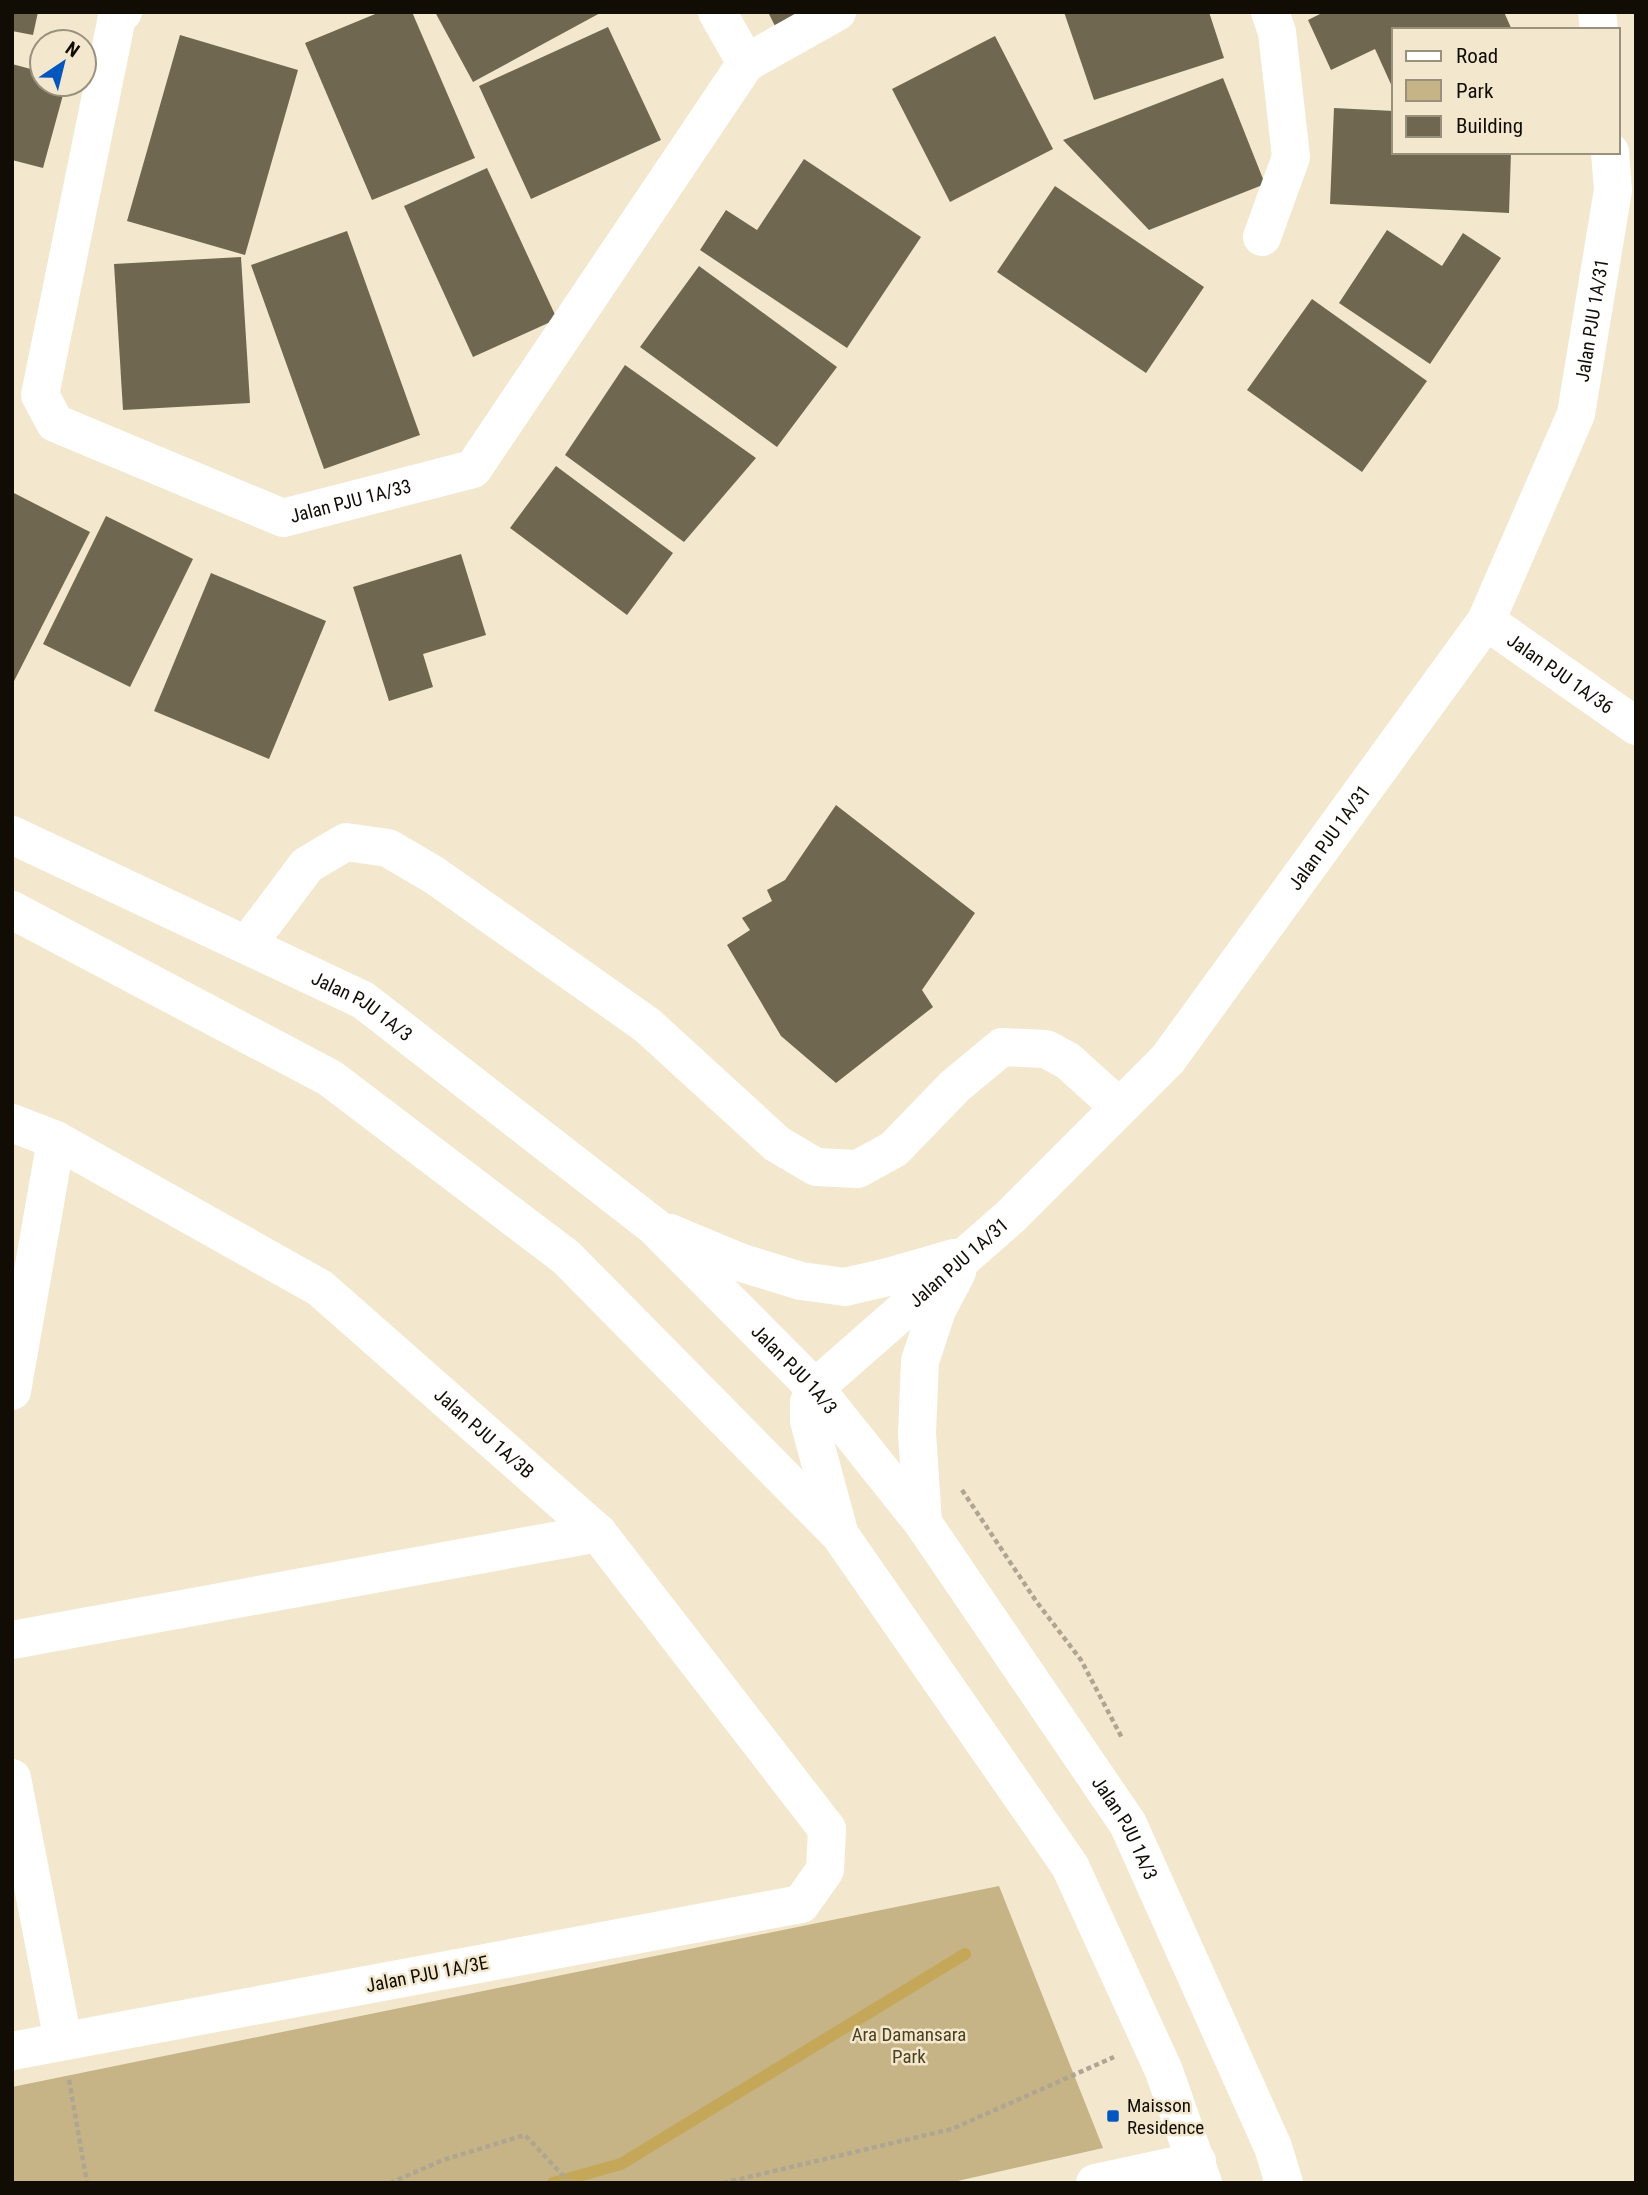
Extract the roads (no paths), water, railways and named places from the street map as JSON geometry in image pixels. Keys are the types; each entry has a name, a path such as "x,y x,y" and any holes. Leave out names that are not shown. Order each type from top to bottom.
{"street":[{"name":"Jalan PJU 1A/33","path":"123,12 117,17 40,395 55,423 283,518 473,469 746,63 837,12"},
{"path":"717,12 746,63"},
{"path":"1262,237 1291,157 1277,32 1270,12"},
{"name":"Jalan PJU 1A/31","path":"815,1388 1010,1217 1168,1059 1486,621 1576,414 1613,190 1610,154"},
{"name":"Jalan PJU 1A/36","path":"1486,621 1636,726"},
{"name":"Jalan PJU 1A/3","path":"12,835 363,1000 655,1227 815,1388 923,1523 1128,1824 1273,2147 1284,2183"},
{"path":"247,945 307,865 346,842 388,848 434,874 647,1025 777,1144 816,1167 858,1169 894,1149 955,1086 1002,1047 1046,1049 1068,1061 1119,1107"},
{"path":"12,911 330,1078 567,1258 840,1535 1070,1866 1164,2071 1200,2172 1095,2183"},
{"name":"Jalan PJU 1A/3B","path":"12,1123 55,1140 320,1288 598,1533 827,1829 825,1870"},
{"path":"12,1391 55,1140"},
{"path":"655,1227 742,1263 801,1281 845,1287 888,1278 966,1254"},
{"path":"923,1523 917,1433 920,1361 937,1310 966,1254"},
{"path":"815,1388 809,1402 809,1421 840,1535"},
{"path":"12,1640 598,1533"},
{"path":"12,1778 63,2041"},
{"name":"Jalan PJU 1A/3E","path":"12,2051 801,1904 825,1870"}],"waterway":[{"path":"553,2183 621,2164 965,1954"}],"place":[{"name":"Maisson Residence","path":"1113,2116"}],"park label":[{"name":"Ara Damansara Park","path":"909,2045"}]}
